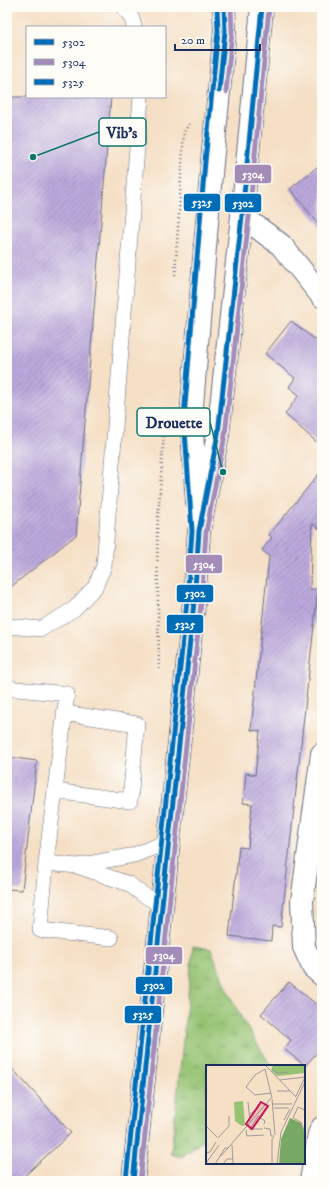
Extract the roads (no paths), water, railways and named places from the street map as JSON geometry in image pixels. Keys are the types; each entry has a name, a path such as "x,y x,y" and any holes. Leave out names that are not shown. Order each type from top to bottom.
{"main road":[{"path":"199,531 191,418 212,162 225,31 224,7"},
{"path":"133,1181 194,602 199,531 218,434 242,216 262,7"},
{"path":"210,201 242,216 281,245 322,296"},
{"path":"322,754 302,901 304,947 313,967 322,975"},
{"path":"311,1181 318,1134 322,1128"}],"lane":[{"path":"124,7 132,18 134,26"},
{"path":"7,626 41,629 74,609 94,587 104,566 141,98"},
{"path":"7,688 67,694 46,863 40,930 111,938"},
{"path":"55,791 130,802 137,724 64,713"},
{"path":"77,866 134,855 168,842"},
{"path":"46,863 77,866 129,884 162,906"}],"place":[{"name":"Vib's","path":"33,157"},
{"name":"Drouette","path":"223,472"}]}
